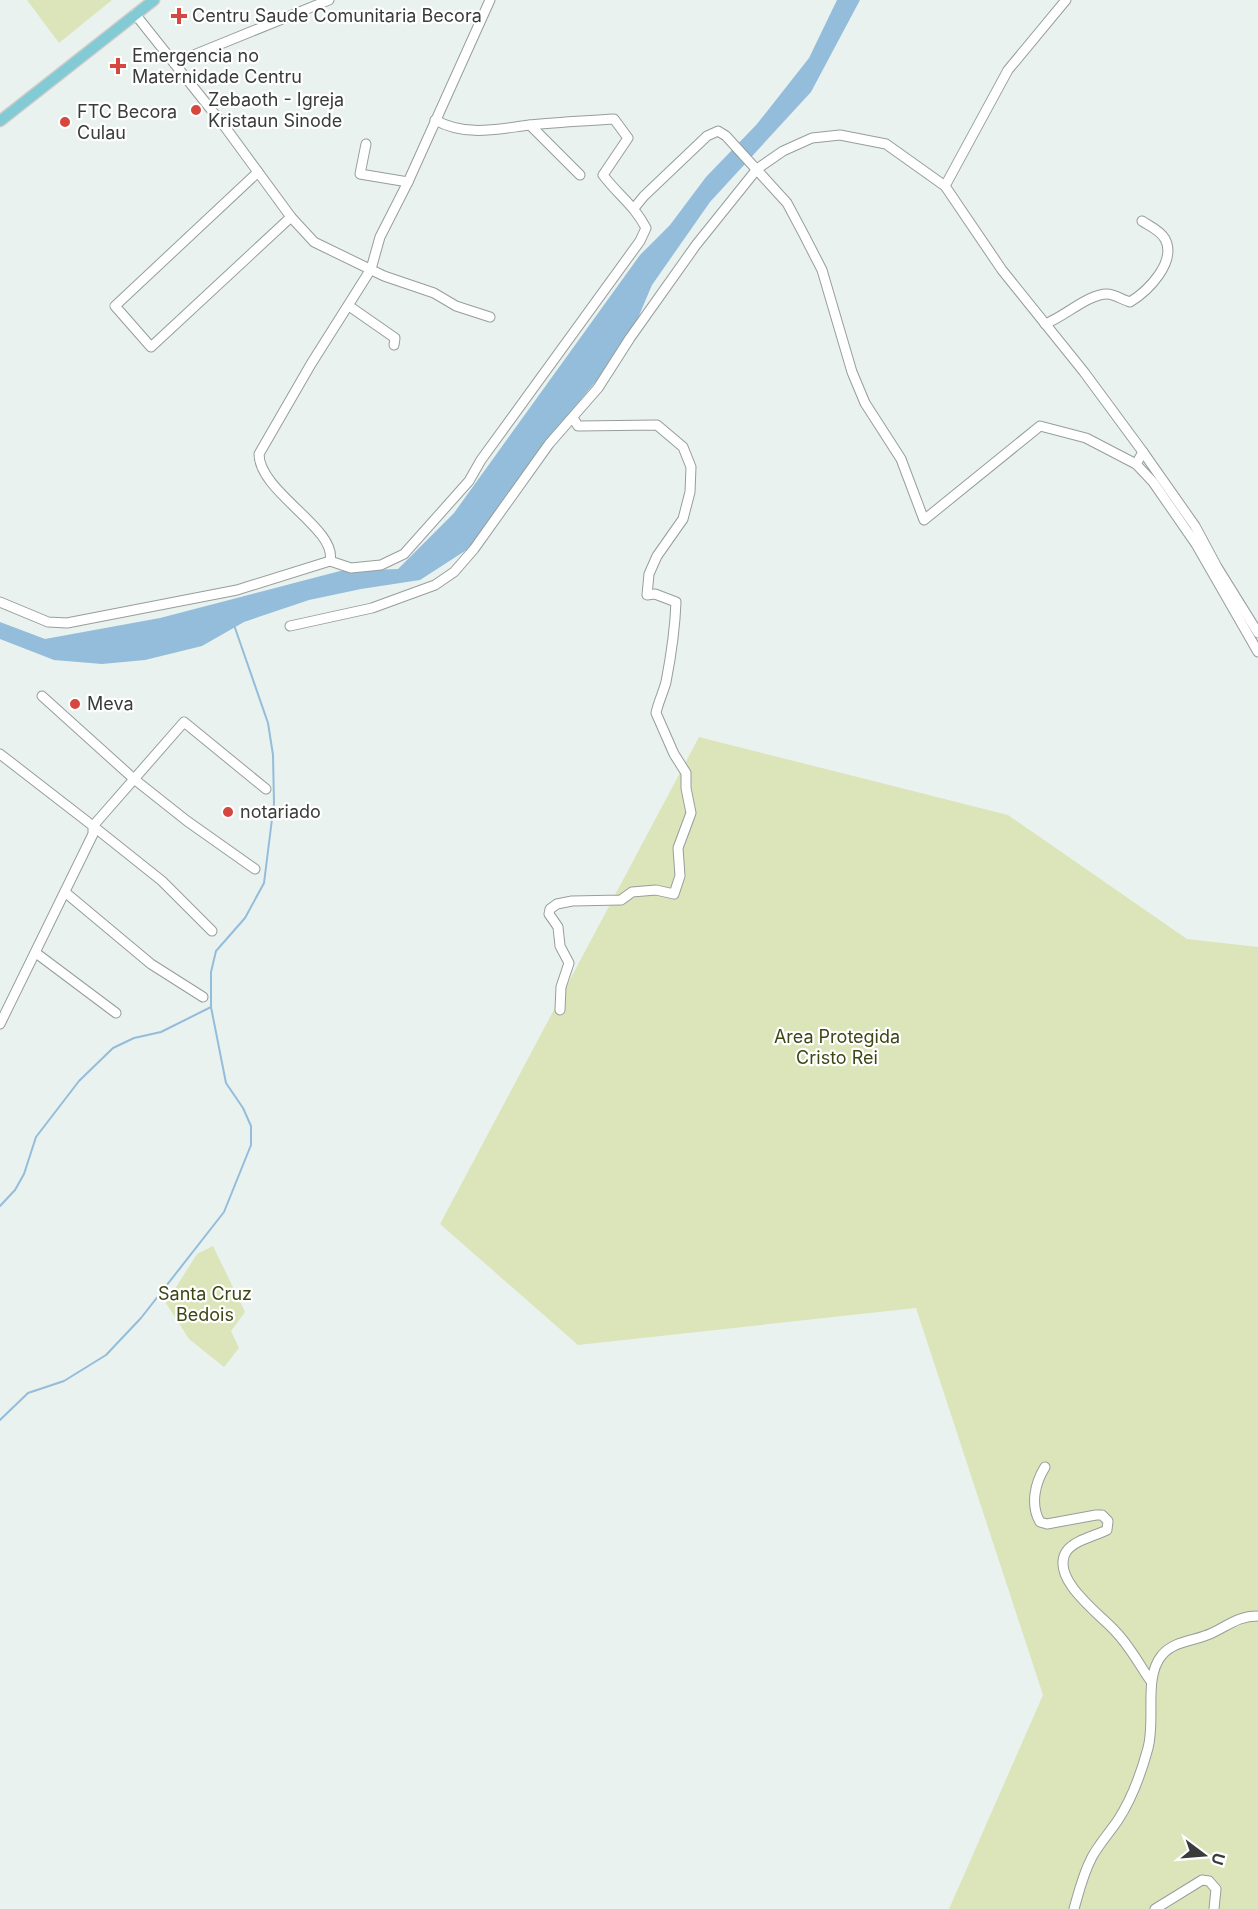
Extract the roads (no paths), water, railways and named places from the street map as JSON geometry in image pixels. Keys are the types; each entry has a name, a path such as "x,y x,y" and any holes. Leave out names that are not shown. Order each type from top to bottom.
{"main road":[{"path":"0,121 154,0"}],"street":[{"path":"174,63 329,0"},
{"path":"330,561 332,554 326,540 285,498 262,467 259,454 310,364 350,306 371,268 380,237 408,182 490,0"},
{"path":"945,186 1008,70 1066,0"},
{"path":"135,14 291,216 314,242 434,293 456,306 489,317"},
{"path":"0,603 48,622 67,623 237,590 330,561 351,568 381,565 404,554 469,481 640,241 646,228 635,207 619,196 603,175 628,138 614,119 530,125 490,132 448,127 435,120"},
{"path":"530,125 580,175"},
{"path":"635,207 707,136 718,131 726,136 787,203 822,270 852,372 865,403 901,459 924,520 1040,426 1086,438 1136,464 1153,482 1196,544 1258,652"},
{"path":"290,626 372,608 435,585 454,572 474,549 549,444 598,388 662,290 755,166 812,138 840,135 886,144 945,186 1002,270 1143,452 1196,526 1217,567 1258,633"},
{"path":"366,144 360,174 408,182"},
{"path":"258,172 115,306 151,348 291,216"},
{"path":"1045,324 1062,318 1098,296 1109,294 1130,302 1139,297 1160,273 1168,251 1164,238 1142,221"},
{"path":"350,306 395,338 394,345"},
{"path":"560,1010 561,987 569,963 560,946 558,927 549,909 557,904 572,901 621,900 632,892 656,890 674,894 680,876 678,848 692,813 686,788 686,773 674,754 656,713 665,684 670,647 675,632 676,603 655,594 647,595 649,574 657,556 683,519 690,492 691,467 683,447 657,425 578,426 573,418"},
{"path":"1136,464 1143,452"},
{"path":"42,696 134,779 186,821 255,869"},
{"path":"0,1024 66,893 77,864 89,845 93,826 184,722 266,789"},
{"path":"0,754 162,882 212,931"},
{"path":"66,893 151,964 203,998"},
{"path":"36,953 116,1012"},
{"path":"1045,1467 1034,1499 1040,1522 1047,1524 1096,1515 1102,1515 1108,1521 1107,1530 1071,1547 1064,1557 1064,1568 1083,1602 1115,1631 1150,1680"},
{"path":"1074,1909 1084,1875 1093,1855 1119,1818 1137,1785 1153,1719 1150,1680 1161,1656 1172,1647 1212,1634 1231,1621 1246,1616 1258,1616"},
{"path":"1155,1909 1202,1880 1209,1881 1216,1889 1214,1909"}],"water":[{"path":"837,0 860,0 811,92 710,202 652,285 638,318 612,362 538,451 498,511 468,549 420,580 309,600 244,622 202,646 145,660 102,664 54,660 0,639 0,622 45,639 160,618 340,571 398,569 454,513 640,255 670,225 706,177 757,124 809,58"}],"waterway":[{"path":"0,1420 28,1393 64,1381 106,1355 141,1318 224,1212 251,1145 251,1126 243,1108 226,1083 211,1007 211,972 216,951 245,918 264,883 274,803 273,755 268,723 234,625"},
{"path":"0,1206 15,1190 24,1174 36,1137 79,1081 113,1048 134,1038 161,1032 211,1007"}],"place":[{"name":"Centru Saude Comunitaria Becora","path":"179,16"},
{"name":"Emergencia no Maternidade Centru","path":"118,66"},
{"name":"Zebaoth - Igreja Kristaun Sinode","path":"196,110"},
{"name":"FTC Becora Culau","path":"65,122"},
{"name":"Meva","path":"75,704"},
{"name":"notariado","path":"228,812"}],"park label":[{"name":"Area Protegida Cristo Rei","path":"837,1047"},
{"name":"Santa Cruz Bedois","path":"205,1304"}]}
